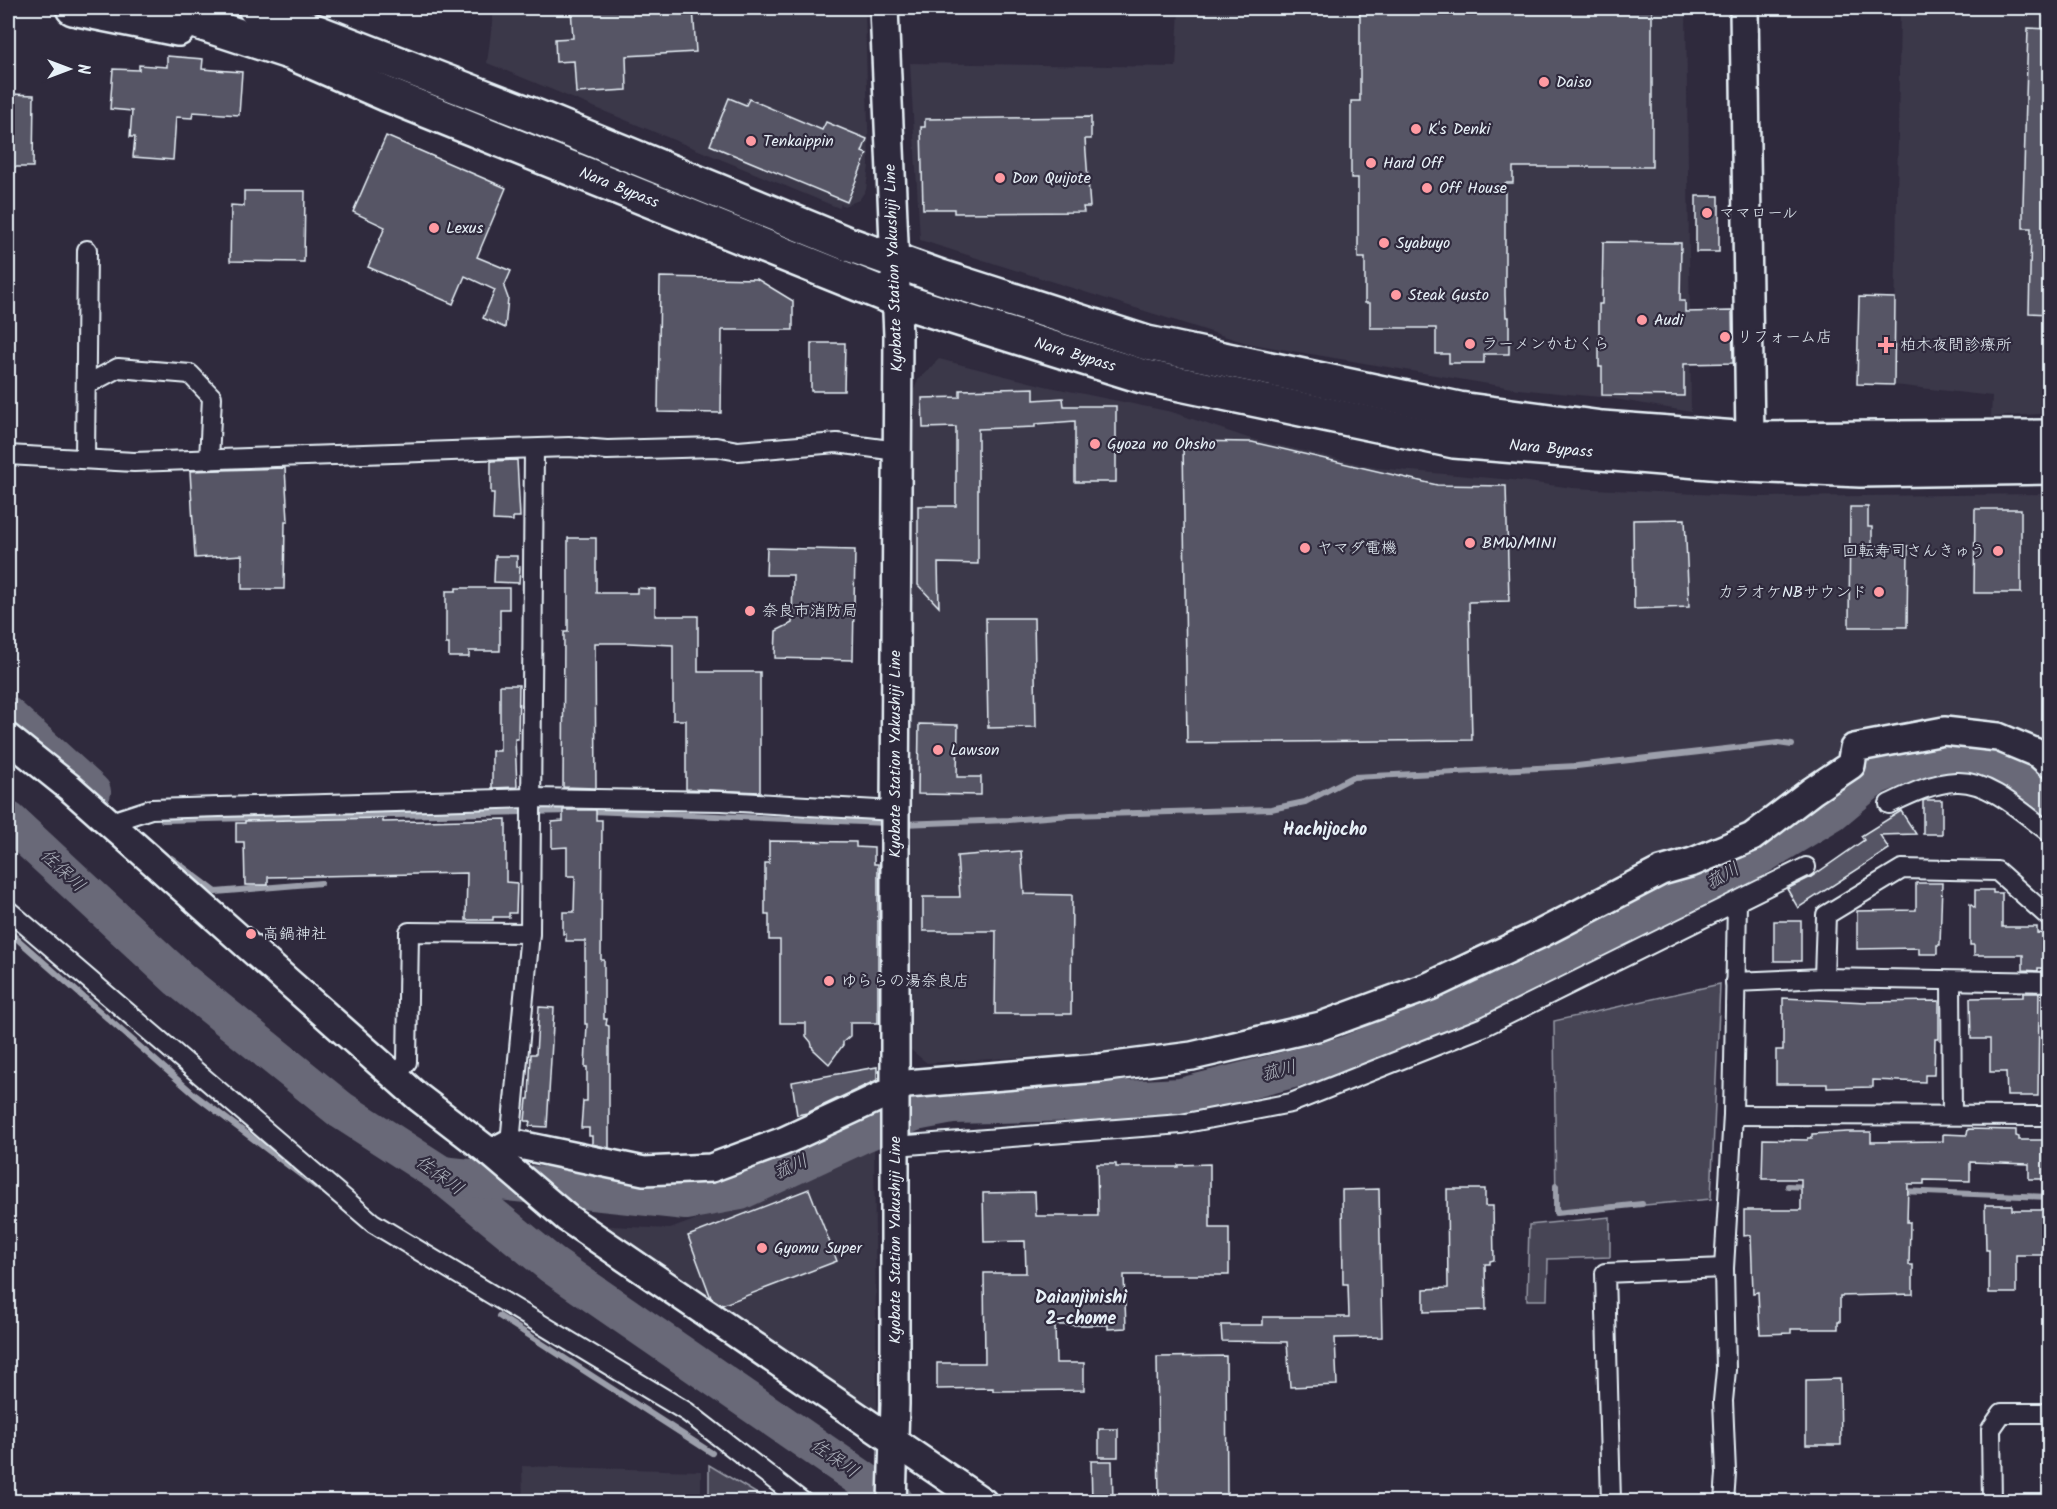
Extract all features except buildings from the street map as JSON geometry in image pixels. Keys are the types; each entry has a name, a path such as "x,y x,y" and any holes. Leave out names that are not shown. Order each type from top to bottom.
{"highway":[{"path":"73,8 291,53"},
{"name":"Nara Bypass","path":"154,8 291,53 386,94 898,300 1142,376 1454,441 1747,465 1860,470 2049,467"},
{"name":"Nara Bypass","path":"255,8 537,117 848,244 1148,343 1436,404 1602,428 1750,439 2049,438"}],"street":[{"name":"Kyobate Station Yakushiji Line","path":"884,8 898,300 892,1502"},
{"path":"1744,8 1750,439"},
{"path":"85,459 87,250"},
{"path":"86,385 118,368 190,374 212,397 209,460"},
{"path":"8,455 134,462 569,447 607,450 716,447 738,451 837,443 897,451"},
{"path":"500,1148 530,933 534,449"},
{"path":"500,1148 561,1152 644,1171 711,1168 895,1096 908,1084 1099,1068 1192,1056 1321,1026 1431,986 1540,934 1661,871 1693,862 1752,837 1812,791 1851,765 1854,748 1944,731 1998,737 2039,754 2049,764"},
{"path":"8,738 108,823 418,1097 500,1148 567,1218 894,1448 983,1502"},
{"path":"1889,804 1922,789 1957,782 1978,785 2006,800 2049,833"},
{"path":"108,823 151,809 531,798 722,801 895,811"},
{"path":"895,1143 1181,1124 1291,1103 1484,1027 1806,867"},
{"path":"1824,978 1826,915 1902,869 1997,871 2049,918"},
{"path":"1724,1502 1726,1473 1723,1401 1726,1370 1724,1268 1733,1115 1737,902"},
{"path":"8,910 373,1223 687,1412 803,1502"},
{"path":"396,1077 407,1062 410,932 530,933"},
{"path":"1735,982 1824,978 2049,982"},
{"path":"1951,982 1952,1115"},
{"path":"1733,1115 2049,1116"},
{"path":"1611,1502 1605,1273 1724,1268"},
{"path":"1992,1502 1991,1429 2002,1413 2049,1413"}],"shaded area":[{"path":"494,8 865,8 869,165 866,190 859,200 844,206 841,204 839,208 487,63"},
{"path":"1179,8 1686,8 1691,412 1609,398 1518,389 1246,343 920,240 910,63 1176,67"},
{"path":"1900,8 2049,8 2050,340 2041,341 2040,414 1991,417 1992,396 1894,385"},
{"path":"939,359 1045,386 1172,412 1248,438 1377,468 1513,480 1573,488 1760,497 2049,494 2049,751 2008,731 1842,761 1763,819 1655,862 1448,963 1279,1025 1168,1048 927,1063 911,1050 912,394 918,380"},
{"path":"1720,984 1711,1199 1556,1213 1554,1021"},
{"path":"874,1145 877,1411 849,1398 592,1225 670,1229 781,1188"},
{"path":"1610,1217 1610,1257 1548,1259 1547,1300 1527,1300 1529,1225"},
{"path":"709,1465 769,1501 709,1501"},
{"path":"522,1466 701,1471 701,1501 523,1501"}],"waterway":[{"path":"8,716 92,792"},
{"path":"902,824 1070,815 1271,809 1305,802 1353,777 1577,766 1778,743 1792,745"},
{"name":"菰川","path":"442,1175 686,1201 740,1191 915,1112 952,1105 1181,1097 1344,1056 1437,1018 1628,923 1710,886 1832,812 1875,776 1933,754 1979,755 2027,781 2050,797"},
{"path":"163,820 571,811"},
{"path":"590,811 888,823"},
{"name":"佐保川","path":"8,820 179,979 341,1110 442,1175 552,1265 895,1502"},
{"path":"171,858 216,892 321,883"},
{"path":"8,931 195,1095 321,1190"},
{"path":"1556,1186 1556,1213 1642,1204"},
{"path":"1788,1186 1809,1187"},
{"path":"1900,1191 2050,1197"},
{"path":"499,1316 712,1453"}],"place":[{"name":"Daiso","path":"1544,82"},
{"name":"K's Denki","path":"1416,129"},
{"name":"Tenkaippin","path":"751,141"},
{"name":"Hard Off","path":"1371,163"},
{"name":"Don Quijote","path":"1000,178"},
{"name":"Off House","path":"1427,188"},
{"name":"ママロール","path":"1707,213"},
{"name":"Lexus","path":"434,228"},
{"name":"Syabuyo","path":"1384,243"},
{"name":"Steak Gusto","path":"1396,295"},
{"name":"Audi","path":"1642,320"},
{"name":"リフォーム店","path":"1725,337"},
{"name":"ラーメンかむくら","path":"1470,344"},
{"name":"柏木夜間診療所","path":"1886,345"},
{"name":"Gyoza no Ohsho","path":"1095,444"},
{"name":"BMW/MINI","path":"1470,543"},
{"name":"ヤマダ電機","path":"1305,548"},
{"name":"回転寿司さんきゅう","path":"1998,551"},
{"name":"カラオケNBサウンド","path":"1879,592"},
{"name":"奈良市消防局","path":"750,611"},
{"name":"Lawson","path":"938,750"},
{"name":"高鍋神社","path":"251,934"},
{"name":"ゆららの湯奈良店","path":"829,981"},
{"name":"Gyomu Super","path":"762,1248"}],"district":[{"name":"Hachijocho","path":"1325,830"},
{"name":"Daianjinishi 2-chome","path":"1081,1308"}]}
